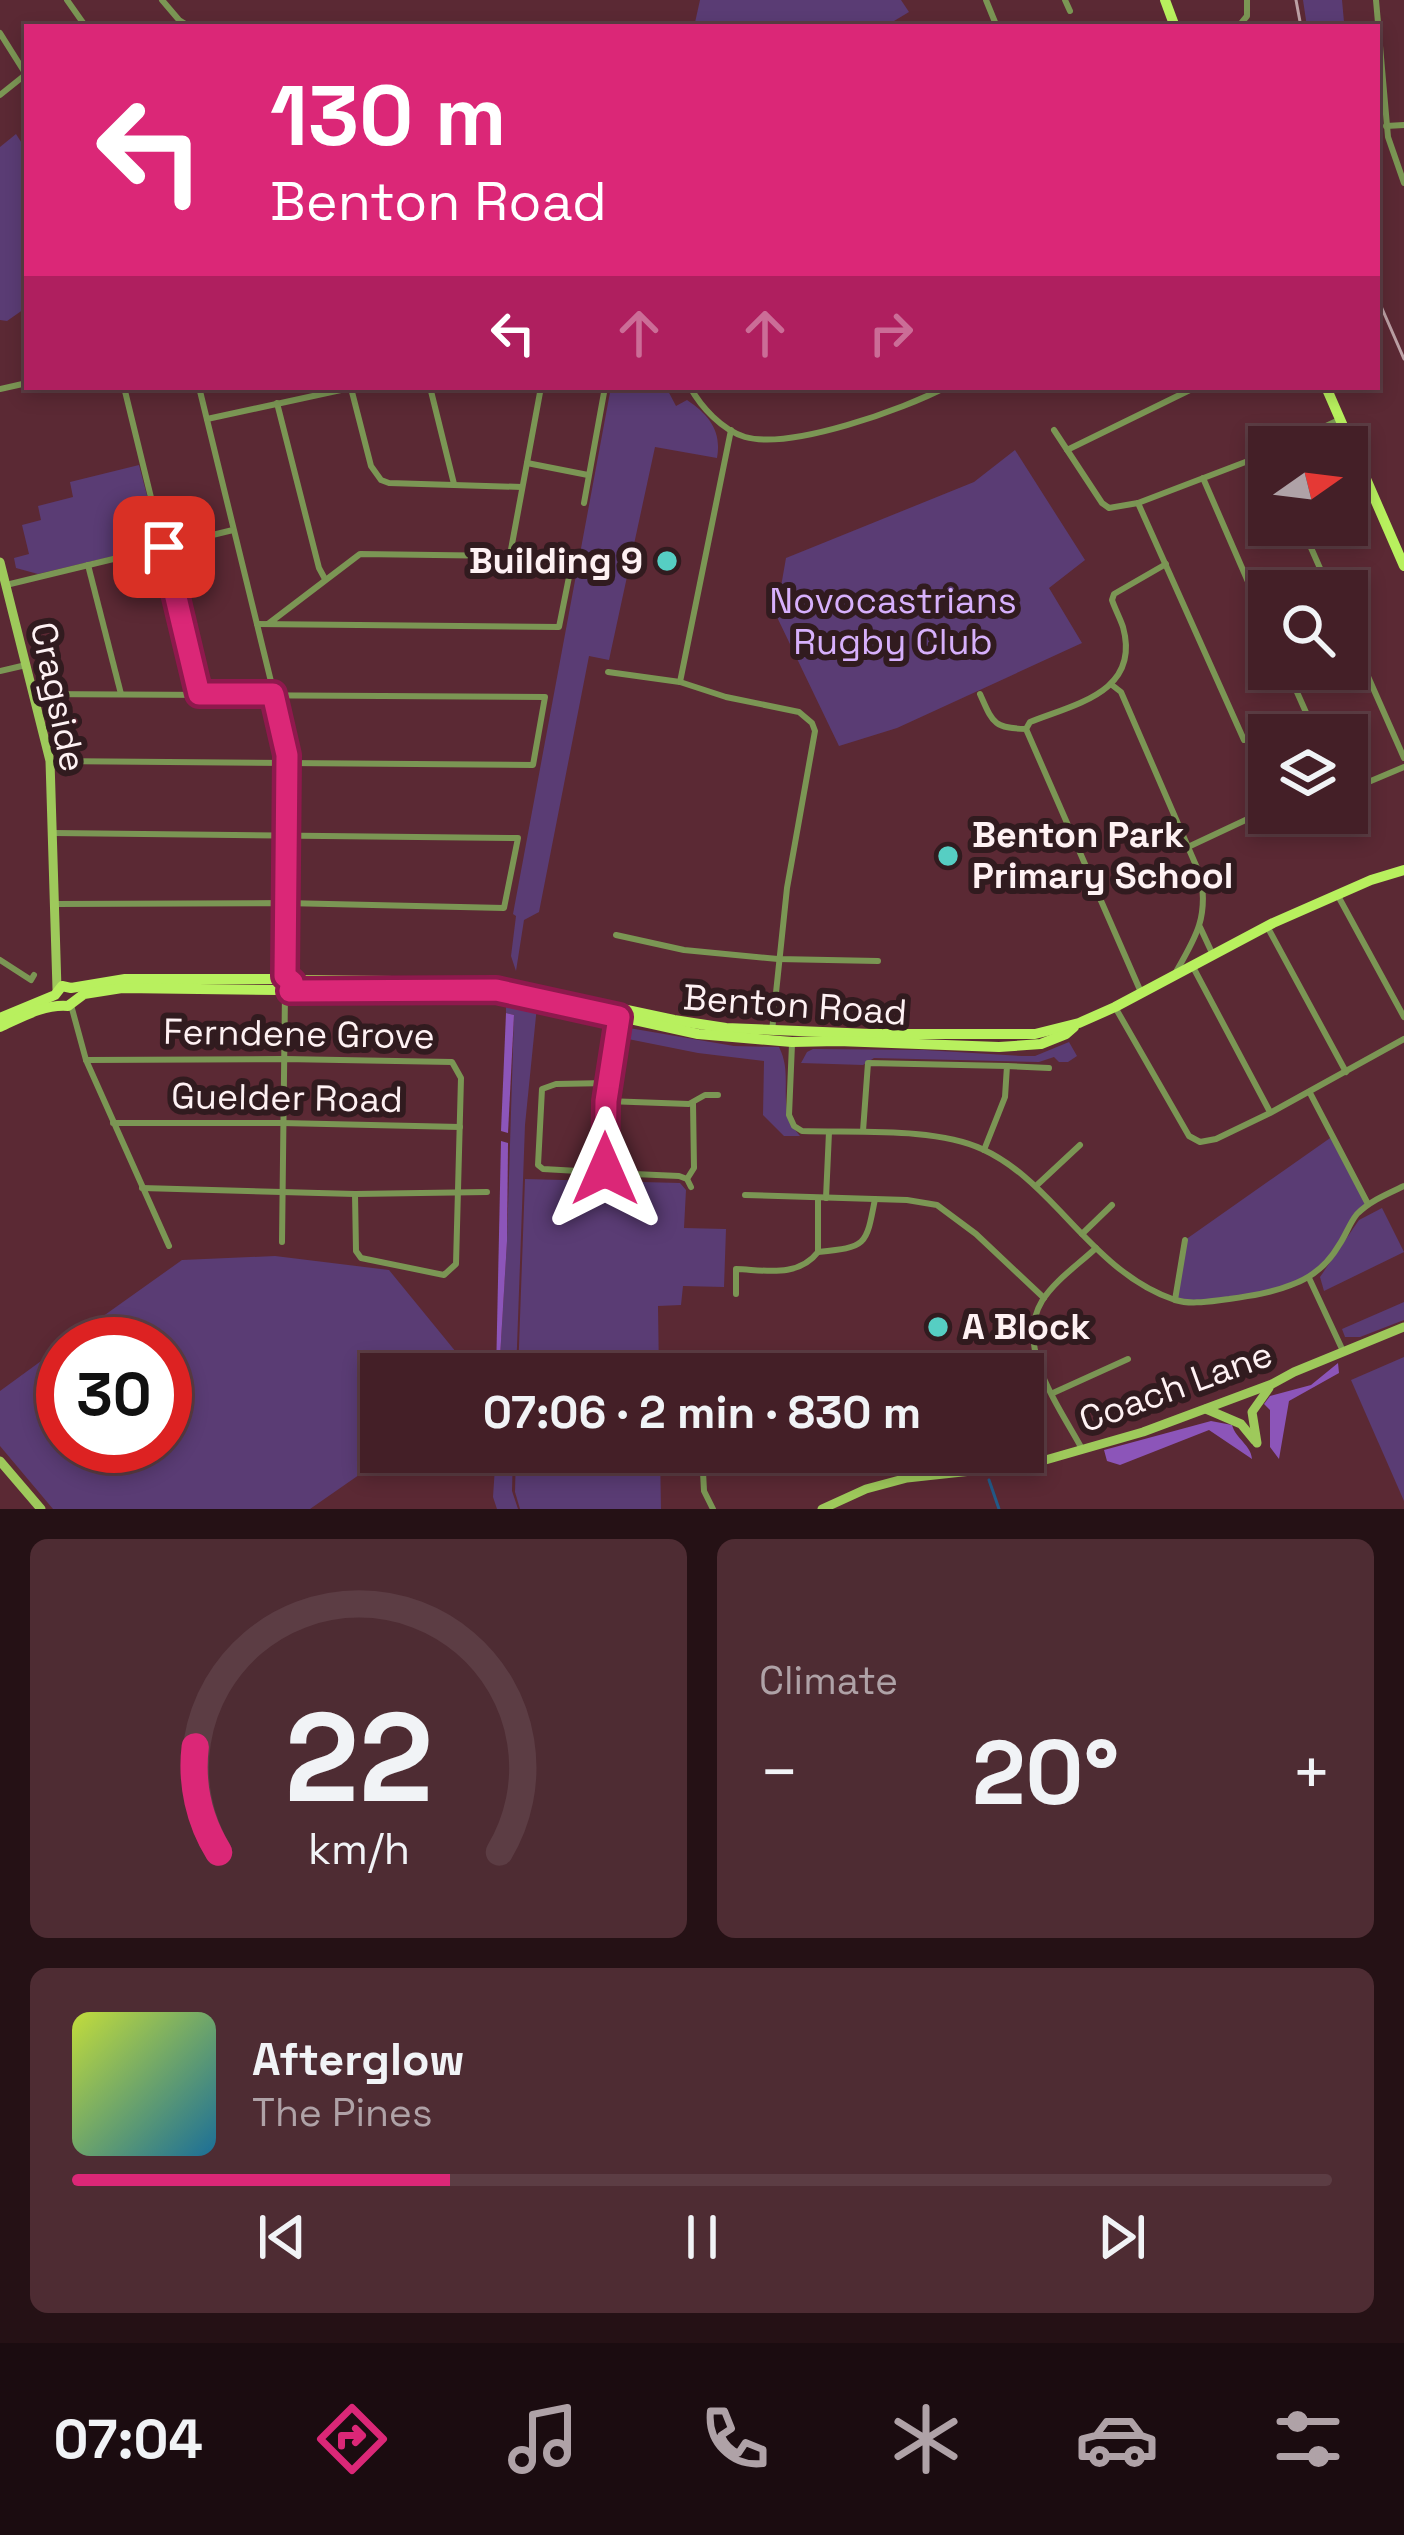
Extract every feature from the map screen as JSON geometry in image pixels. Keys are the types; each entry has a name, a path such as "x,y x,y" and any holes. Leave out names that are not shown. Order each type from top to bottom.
{"main road":[{"path":"1327,390 1404,566"},
{"name":"Benton Road","path":"0,1022 65,996 125,980 285,985 496,982 620,1012 772,1036 1035,1034 1115,1007 1268,926 1404,870"}],"street":[{"path":"162,0 185,24"},
{"path":"1065,0 1070,11"},
{"path":"0,32 24,72"},
{"path":"1380,46 1391,151 1404,183"},
{"path":"0,95 24,77"},
{"path":"1387,126 1404,125"},
{"path":"125,390 199,694"},
{"path":"200,390 286,747 282,1242"},
{"path":"207,419 340,390"},
{"path":"354,390 371,466 381,480 522,487"},
{"path":"431,390 454,484"},
{"path":"510,555 540,390"},
{"path":"584,503 604,390"},
{"path":"692,390 718,422 748,438 763,439 836,428 939,390"},
{"path":"1067,450 1190,390"},
{"path":"277,404 325,579"},
{"path":"1325,426 1340,419"},
{"path":"680,682 731,430"},
{"path":"1054,430 1109,508 1138,503 1248,461"},
{"path":"527,463 589,475"},
{"path":"1203,478 1248,591"},
{"path":"1138,503 1244,740"},
{"path":"6,585 233,530"},
{"path":"257,624 268,625 559,627 573,556 364,554 268,625"},
{"name":"Cragside","path":"0,562 50,761 52,904 65,996"},
{"path":"88,565 121,694"},
{"path":"1026,729 1030,722 1101,694 1112,685 1126,652 1114,594 1166,565"},
{"path":"0,671 26,664"},
{"path":"608,672 680,682 799,712 812,723 812,757 778,959 772,1036"},
{"path":"1368,677 1404,758"},
{"path":"1112,685 1121,692 1201,877 1205,899 1200,927 1173,977"},
{"path":"34,694 545,698 532,765 50,761"},
{"path":"980,694 993,723 1003,729 1026,729"},
{"path":"1026,729 1142,994"},
{"path":"1368,782 1404,767"},
{"path":"1188,847 1248,819"},
{"path":"52,904 504,908 518,838 53,833"},
{"path":"1337,894 1404,1017"},
{"path":"1268,926 1346,1072"},
{"path":"1200,927 1214,955"},
{"path":"616,935 684,950 778,959 878,961"},
{"path":"0,960 31,980 34,975"},
{"path":"1193,967 1270,1113"},
{"path":"65,996 86,1060 169,1246"},
{"path":"1115,1007 1189,1136 1200,1142 1209,1142 1310,1093 1404,1039"},
{"path":"605,1169 606,1101 620,1012"},
{"path":"792,1036 789,1115 794,1126 802,1131 962,1141 984,1150 1036,1186 1116,1267 1175,1300 1239,1298 1310,1278 1368,1204 1404,1186"},
{"name":"Ferndene Grove","path":"86,1060 452,1062 460,1078 456,1264 444,1274 361,1258 356,1251 355,1195"},
{"path":"863,1132 868,1063 1049,1068"},
{"path":"984,1150 1005,1097 1007,1066"},
{"path":"605,1169 543,1169 537,1162 542,1089 563,1083 608,1083"},
{"path":"1310,1093 1368,1204"},
{"path":"606,1101 693,1103 705,1095 718,1095"},
{"path":"605,1169 679,1176 689,1183 694,1168 693,1103"},
{"name":"Guelder Road","path":"113,1124 460,1127"},
{"path":"736,1294 736,1269 798,1269 818,1252 829,1132"},
{"path":"1036,1186 1081,1145"},
{"path":"142,1188 355,1195 487,1192"},
{"path":"745,1195 937,1205 976,1234 1044,1298"},
{"path":"818,1252 852,1249 864,1240 875,1199"},
{"path":"1082,1234 1112,1205"},
{"path":"1103,1214 1114,1225"},
{"path":"1175,1300 1185,1240"},
{"path":"1083,1451 1038,1366 1032,1333 1044,1298 1096,1248"},
{"path":"1310,1278 1344,1351"},
{"name":"Coach Lane","path":"822,1509 844,1504 866,1489 907,1478 1005,1469 1083,1451 1272,1384 1404,1327"},
{"path":"1053,1393 1128,1359"},
{"path":"1206,1409 1241,1424 1257,1443 1252,1412 1272,1384"},
{"path":"0,1461 41,1509"},
{"path":"703,1473 704,1491 713,1509"}],"green space":[{"path":"700,0 901,0 909,12 889,24 695,24"},
{"path":"1303,0 1342,0 1344,22 1307,24"},
{"path":"16,134 24,146 24,309 7,321 0,320 0,147"},
{"path":"610,390 668,390 676,406 687,400 712,424 718,440 717,458 655,447 609,660 589,656 539,912 524,920 516,971 511,956 513,914"},
{"name":"Novocastrians Rugby Club","path":"1015,450 1085,560 1049,588 1082,643 897,728 839,746 776,615 786,558 974,482"},
{"path":"139,465 160,545 38,574 16,568 14,558 29,554 22,525 41,520 38,506 73,497 70,482"},
{"path":"513,1002 537,1006 525,1125 517,1353 500,1353 514,1015 506,1013"},
{"path":"629,1028 734,1046 779,1047 788,1114 800,1136 784,1136 763,1115 764,1061 623,1038"},
{"path":"1069,1042 1077,1056 1068,1062 1054,1057 1039,1062 874,1058 863,1065 801,1063 813,1049 1035,1056"},
{"path":"1333,1136 1368,1204 1319,1269 1295,1285 1262,1294 1175,1300 1185,1240"},
{"path":"525,1179 680,1183 686,1190 684,1228 726,1229 724,1287 683,1286 681,1305 658,1306 659,1353 519,1353"},
{"path":"1382,1208 1404,1252 1324,1291 1320,1277 1359,1220"},
{"path":"275,1256 389,1270 457,1353 360,1353 362,1473 310,1509 53,1509 0,1446 0,1391 36,1365 36,1473 192,1473 192,1317 102,1317 182,1260"},
{"path":"1404,1302 1404,1320 1360,1337 1345,1337 1342,1329"},
{"path":"1404,1357 1404,1501 1351,1380"},
{"path":"495,1473 512,1473 518,1509 497,1509"},
{"path":"515,1473 660,1473 661,1509 520,1509"}],"shaded area":[{"path":"506,1013 514,1015 508,1133 501,1131"},
{"path":"501,1141 508,1143 507,1241 500,1353 496,1353"},
{"path":"1338,1363 1339,1373 1289,1401 1279,1459 1270,1447 1270,1410 1264,1404 1270,1396 1311,1385"},
{"path":"1211,1421 1232,1425 1252,1459 1209,1430 1120,1465 1107,1461 1104,1450"}],"waterway":[{"path":"989,1480 999,1509"}],"tram line":[{"path":"1296,0 1300,24"},
{"path":"1380,304 1404,359"}],"place":[{"name":"Building 9","path":"667,561"},
{"name":"Benton Park Primary School","path":"948,856"},
{"name":"A Block","path":"938,1327"}],"route":[{"path":"164,547 199,694 273,694 287,755 285,976 292,982 290,991 496,990 619,1017 606,1101 605,1169"}]}
